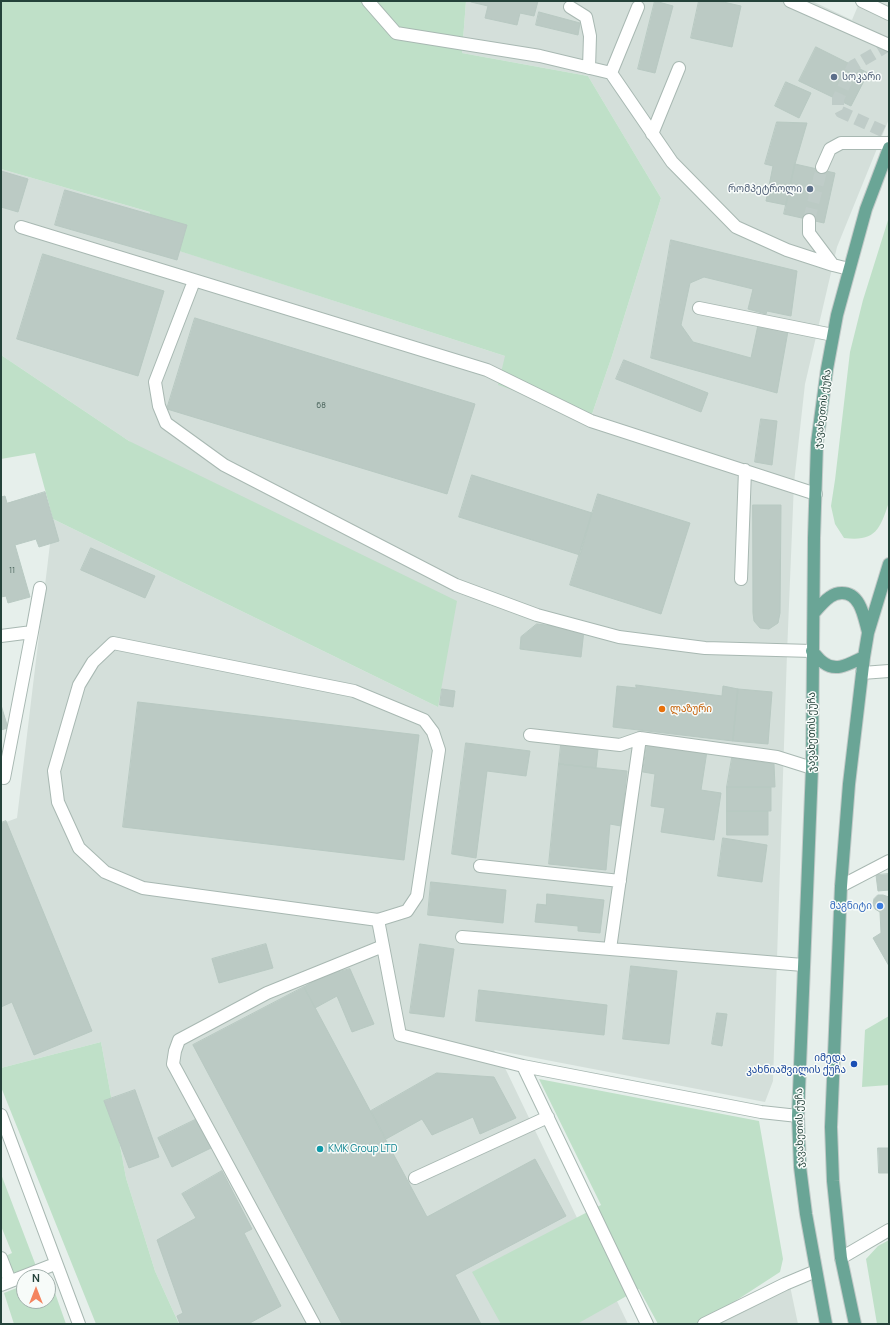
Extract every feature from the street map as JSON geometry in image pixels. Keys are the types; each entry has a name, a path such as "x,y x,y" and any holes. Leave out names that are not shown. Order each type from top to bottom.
{"main road":[{"name":"ჯავახეთის ქუჩა","path":"826,1324 806,1214 801,1175 798,1116 812,768 812,651 817,443 827,369 837,315 866,209 889,148"},
{"path":"856,1324 841,1258 833,1181 831,1127 840,886 849,784 864,657 868,633 889,564"},
{"path":"814,612 829,597 835,594 844,593 851,595 858,602 868,633"},
{"path":"812,651 824,664 833,667 843,667 864,657"}],"street":[{"path":"368,1 396,33 540,56 611,73 672,162 736,227 787,250 849,269"},
{"path":"790,1 889,45"},
{"path":"862,1 889,14"},
{"path":"570,7 586,17 590,36 589,68"},
{"path":"611,73 638,7"},
{"path":"652,134 679,68"},
{"path":"822,168 830,149 840,143 889,143"},
{"path":"809,220 809,233 833,265"},
{"path":"21,227 487,370 591,421 816,494"},
{"path":"194,281 155,382 159,406 166,423 224,465 456,586 537,615 619,637 705,648 812,651"},
{"path":"700,308 833,336"},
{"path":"741,579 745,470"},
{"path":"4,778 40,588"},
{"path":"1,636 32,632"},
{"path":"114,643 354,691 424,720 433,732 439,750 417,896 407,911 378,920 143,888 106,872 80,848 58,802 54,771 79,685 93,662 114,643"},
{"path":"862,673 889,671"},
{"path":"530,735 620,746 640,738 777,757 812,768"},
{"path":"610,949 640,738"},
{"path":"840,886 889,861"},
{"path":"480,866 620,881"},
{"path":"378,920 400,1036 523,1066 761,1112 798,1116"},
{"path":"462,937 803,965"},
{"path":"314,1324 173,1064 175,1051 179,1040 267,993 383,946"},
{"path":"523,1066 647,1324"},
{"path":"1,1114 78,1324"},
{"path":"415,1178 548,1117"},
{"path":"841,1258 889,1230"},
{"path":"1,1258 6,1283 56,1264"},
{"path":"704,1324 785,1284 816,1271"}],"shaded area":[{"path":"466,1 812,1 852,20 860,1 889,1 889,119 837,247 805,384 794,483 773,1081 765,1102 494,1050 506,1070 628,1324 179,1324 155,1271 126,1178 101,1042 1,1068 1,824 17,818 53,519 438,707 129,441 1,355 1,169 150,212 143,239 505,356 591,417 612,356 661,198 588,76 462,53"},
{"path":"790,1286 798,1324 716,1324"}],"green space":[{"path":"1,1 466,1 462,53 588,76 661,198 612,356 591,417 498,385 505,356 142,239 150,212 1,169"},
{"path":"889,217 889,502 883,520 875,532 863,538 844,538 835,524 831,506 850,352 863,300"},
{"path":"1,355 129,441 457,601 438,707 53,519 35,453 1,459"},
{"path":"889,1016 889,1085 862,1087 865,1030"},
{"path":"101,1042 126,1178 155,1271 179,1324 96,1324 1,1087 1,1068"},
{"path":"539,1079 759,1121 783,1259 780,1272 700,1324 658,1324 639,1289 577,1324 501,1324 472,1272 601,1205"},
{"path":"1,1174 36,1266 27,1269 16,1269 16,1273 1,1278 1,1258 12,1253 1,1226"},
{"path":"889,1240 889,1324 877,1324 866,1259 878,1246"},
{"path":"16,1288 16,1309 56,1309 56,1296 66,1324 14,1324 4,1293"}],"building":[{"path":"471,1 538,1 534,16 520,13 517,25 485,18 488,6"},
{"path":"655,1 673,6 655,73 638,69"},
{"path":"699,1 719,1 741,6 732,47 691,38"},
{"path":"539,12 580,23 578,35 536,25"},
{"name":"სოკარი","path":"816,47 868,73 851,106 799,81"},
{"path":"786,82 811,93 799,118 775,106"},
{"path":"777,122 807,123 795,164 786,205 766,201 773,166 765,164"},
{"name":"რომპეტროლი","path":"795,164 835,173 824,223 784,214"},
{"path":"1,171 28,179 18,212 1,207"},
{"path":"65,190 187,225 177,260 55,225"},
{"path":"671,240 797,271 791,316 767,311 766,314 748,309 753,289 704,277 690,283 681,325 693,342 751,358 758,325 788,331 777,393 651,358"},
{"path":"43,254 164,291 138,376 17,339"},
{"path":"195,318 475,404 447,494 167,409"},
{"path":"624,360 708,393 701,412 616,379"},
{"path":"761,419 777,421 772,465 755,462"},
{"path":"472,475 592,513 580,555 459,517"},
{"path":"45,492 59,541 39,547 36,539 15,545 30,597 8,603 6,596 1,597 1,497 5,496 7,503"},
{"path":"598,494 690,523 661,614 570,585"},
{"path":"753,505 781,505 780,613 778,623 769,629 760,628 754,621"},
{"path":"91,548 155,576 145,598 81,570"},
{"path":"537,624 584,630 581,657 520,649 521,637"},
{"path":"636,685 722,696 723,686 738,689 733,741 613,727 617,686 636,688"},
{"path":"442,689 455,691 453,707 440,705"},
{"path":"738,689 772,692 768,744 733,741"},
{"path":"138,702 419,735 404,860 123,827"},
{"path":"1,705 8,728 1,730"},
{"path":"466,743 530,751 526,776 487,771 476,858 452,854"},
{"path":"647,743 707,751 701,790 721,793 714,840 661,832 665,808 651,806 655,774 643,772"},
{"path":"561,745 598,749 596,768 559,764"},
{"path":"732,758 774,764 775,787 727,787"},
{"path":"559,764 627,771 621,826 610,824 606,870 549,864"},
{"path":"727,787 771,787 771,811 727,811"},
{"path":"727,811 768,811 768,835 727,835"},
{"path":"6,821 92,1031 34,1055 12,1002 1,1007 1,823"},
{"path":"723,838 767,845 762,882 718,876"},
{"path":"889,874 889,890 878,891 876,875"},
{"path":"431,882 506,890 503,923 428,915"},
{"path":"547,894 604,900 600,933 578,931 578,926 535,922 537,904 546,905"},
{"path":"878,895 889,897 889,966 873,938 881,933 880,912 875,909 873,904 874,899"},
{"path":"266,944 273,968 219,983 212,959"},
{"path":"420,944 454,949 444,1017 410,1013"},
{"path":"631,966 677,971 669,1044 623,1039"},
{"path":"350,969 374,1024 352,1032 337,996 315,1008 304,987 323,976"},
{"name":"KMK Group LTD","path":"304,987 427,1217 535,1159 566,1216 455,1275 481,1324 342,1324 193,1045"},
{"path":"479,990 607,1005 604,1035 476,1021"},
{"path":"717,1013 727,1014 722,1046 712,1044"},
{"path":"437,1073 494,1077 516,1118 480,1134 473,1117 432,1135 422,1119 386,1139 371,1111"},
{"path":"135,1090 159,1157 129,1168 104,1101"},
{"path":"197,1119 211,1148 172,1167 158,1138"},
{"path":"878,1148 889,1148 889,1173 879,1173"},
{"path":"222,1171 252,1229 244,1233 281,1306 248,1324 180,1324 177,1316 183,1313 157,1240 196,1218 182,1194"}],"tunnel":[{"path":"889,45 853,66 838,99 838,106 841,112 889,134"},
{"path":"809,220 822,167"}],"place":[{"name":"სოკარი","path":"834,77"},
{"name":"რომპეტროლი","path":"810,189"},
{"name":"ლაზური","path":"662,709"},
{"name":"მაგნიტი","path":"880,906"},
{"name":"იმედა კახნიაშვილის ქუჩა","path":"854,1064"},
{"name":"KMK Group LTD","path":"320,1149"}]}
